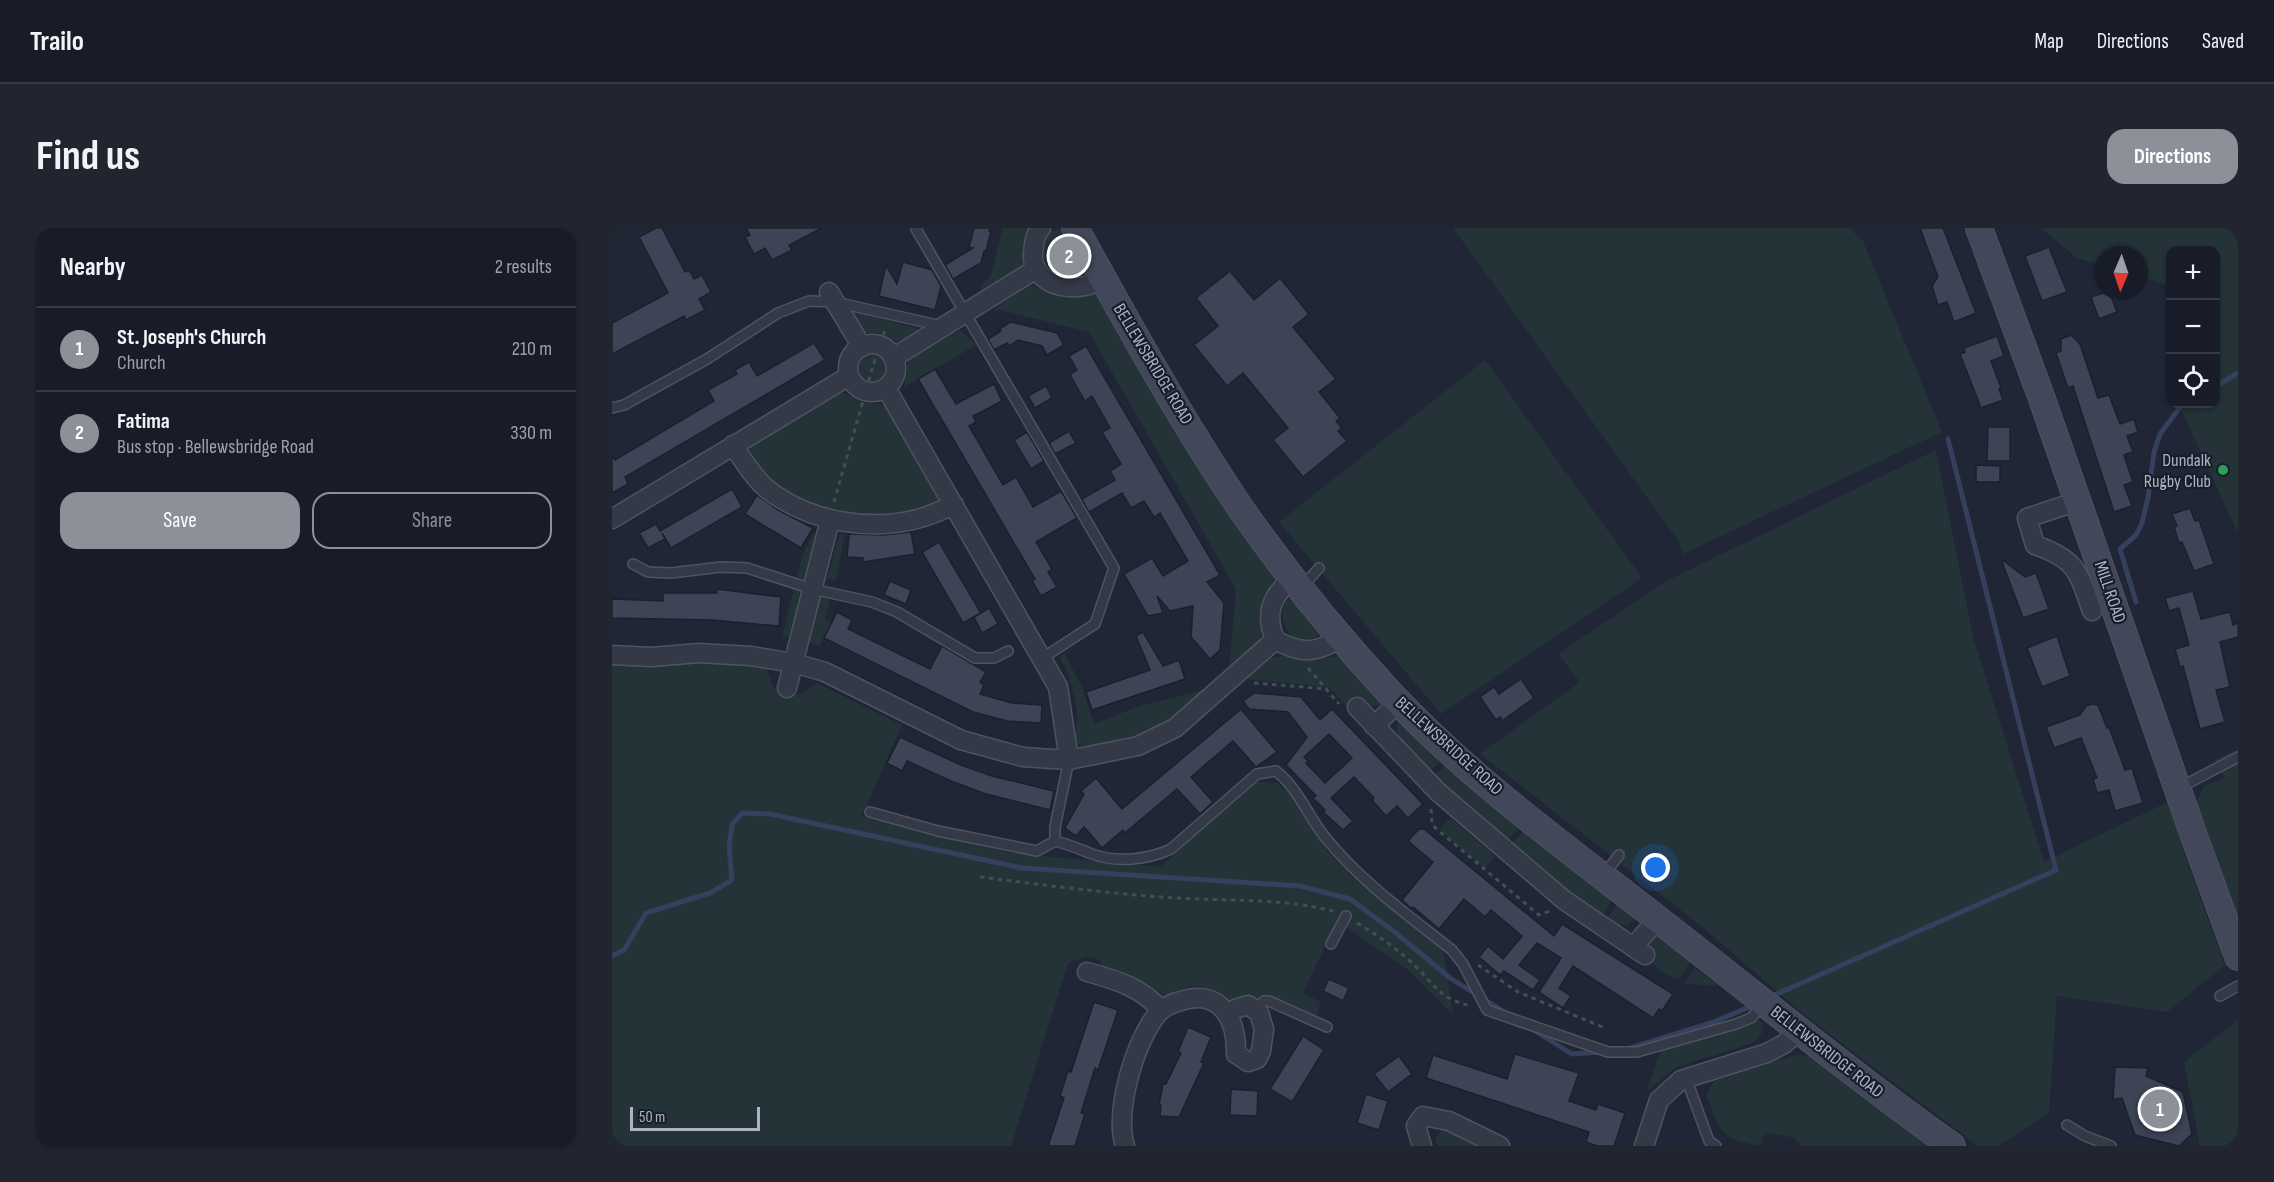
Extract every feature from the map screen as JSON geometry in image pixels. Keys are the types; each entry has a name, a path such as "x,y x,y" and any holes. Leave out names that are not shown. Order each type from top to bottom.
{"street":[{"path":"1041,228 1036,234 1032,262 1049,283 1083,286 1104,280"},
{"name":"BELLEWSBRIDGE ROAD","path":"1076,228 1144,354 1240,507 1341,637 1399,702 1452,754 1603,876 1881,1095 1952,1146"},
{"name":"MILL ROAD","path":"1979,228 2078,501 2238,957"},
{"path":"832,297 878,350 895,374 892,382 875,392 864,392 855,386 849,376 849,359 854,352 878,350 943,327 1036,269"},
{"path":"612,519 849,376"},
{"path":"885,388 1058,687 1069,760"},
{"path":"733,445 749,470 766,488 797,507 830,520 888,523 924,518 954,505"},
{"path":"2078,501 2027,518 2035,545 2066,559 2078,573 2092,611"},
{"path":"787,688 830,520"},
{"path":"1297,582 1278,590 1271,606 1269,626 1275,640 1295,650 1313,650 1329,645 1341,637"},
{"path":"612,654 651,657 699,653 751,656 794,663 825,672 961,740 1023,757 1069,760 1138,746 1175,728 1275,640"},
{"path":"1374,726 1399,702"},
{"path":"1357,707 1438,792 1566,901 1639,951 1658,919"},
{"path":"1088,972 1120,981 1141,992 1161,1011"},
{"path":"1125,1146 1121,1134 1123,1098 1146,1032 1161,1011 1176,1002 1197,997 1222,1008 1233,1021 1237,1038 1236,1054 1248,1062 1257,1059 1261,1052 1264,1029 1259,1013 1248,1005 1235,1009 1228,1015"},
{"path":"1644,1146 1659,1100 1681,1080 1767,1053 1784,1044 1799,1030"},
{"path":"1422,1146 1416,1126 1423,1116 1449,1121 1500,1146"}],"lane":[{"path":"916,230 1114,568 1095,624 1041,659"},
{"path":"612,408 624,405 708,359 778,314 809,302 832,297 943,327"},
{"path":"633,564 648,572 671,573 722,567 747,568 812,589 872,602 897,612 975,658 994,658 1008,651"},
{"path":"1297,582 1319,568"},
{"path":"2178,788 2238,757"},
{"path":"1055,841 1055,827 1069,760"},
{"path":"870,812 938,831 1019,848 1037,851 1055,841 1094,855 1127,860 1155,856 1171,849 1257,774 1276,771 1299,798 1324,837 1356,871 1452,950 1463,964 1487,1010 1608,1052 1624,1053 1637,1052 1736,1024 1751,1018 1765,1003"},
{"path":"1603,876 1619,855"},
{"path":"1331,944 1346,916"},
{"path":"2220,996 2238,986"},
{"path":"1255,1010 1264,1001 1269,1001 1326,1027"},
{"path":"1686,1078 1709,1141 1716,1146"},
{"path":"2067,1125 2085,1136 2111,1146"}],"path":[{"path":"830,520 864,392 890,314"},
{"path":"1295,650 1347,712 1357,707"},
{"path":"1229,681 1327,689"},
{"path":"1438,792 1431,801 1432,825 1539,915 1560,908 1566,901"},
{"path":"980,877 1138,895 1313,905 1346,916 1380,937 1412,963 1438,992 1454,1002 1487,1010"},
{"path":"1463,964 1476,963 1518,992 1605,1028"}],"shaded area":[{"path":"1003,228 1030,228 1025,240 1023,261 1019,270 983,292 980,288 991,274"},
{"path":"1064,228 1085,264 1076,274 1067,278 1049,269 1041,250 1043,240 1050,232"},
{"path":"1453,228 1849,228 1863,241 1942,432 1683,554 1679,542"},
{"path":"2041,228 2238,228 2238,533 2180,408 2220,408 2220,246 2166,246 2166,285 2148,279 2148,246 2094,246 2094,263 2077,258"},
{"path":"1028,284 1051,293 1101,292 1276,570 1266,602 1260,641 1253,652 1229,670 1236,589 1089,332 1001,310 993,311"},
{"path":"851,311 916,328 917,332 897,342 879,334 860,333"},
{"path":"960,330 976,345 904,387 908,360"},
{"path":"872,353 878,354 886,362 886,374 878,382 872,383 866,382 858,374 857,368 858,362 866,354"},
{"path":"1485,360 1642,578 1441,714 1279,522"},
{"path":"840,393 847,394 855,400 887,406 938,494 937,502 931,506 897,515 855,517 822,510 780,489 748,455 750,446"},
{"path":"1936,450 1973,637 2044,862 2170,801 2181,845 2225,965 2167,1012 2057,996 2049,1113 1998,1146 1978,1146 1807,1017 1701,926 1480,754 1580,682 1558,654 1668,580"},
{"path":"814,532 817,536 804,579 797,578 803,554"},
{"path":"845,533 836,581 827,579 839,535"},
{"path":"794,589 802,591 790,637 782,637"},
{"path":"820,594 831,595 825,619 831,622 820,646 808,642"},
{"path":"1299,597 1326,630 1307,642 1292,637 1282,613 1288,599"},
{"path":"1064,653 1082,687 1094,724 1139,706 1207,689 1165,723 1141,734 1089,747 1081,746 1073,741 1076,732 1077,710 1072,687 1060,657"},
{"path":"1346,654 1382,695 1380,706 1361,705 1351,711 1329,687 1243,679 1268,658 1291,655 1316,660"},
{"path":"690,661 741,663 766,667 773,687 780,691 791,695 801,694 817,683 902,725 862,816 1011,853 1161,867 1257,782 1277,783 1295,799 1328,852 1353,878 1443,949 1453,1015 1408,970 1337,921 1303,993 1321,1002 1316,1018 1268,996 1251,1001 1222,1000 1209,990 1190,986 1169,996 1150,985 1105,969 1099,960 1087,957 1068,963 1011,1146 612,1146 612,663 639,666"},
{"path":"1400,716 1443,759 1429,772 1401,740 1398,732"},
{"path":"2238,749 2238,931 2193,810 2204,786 2224,778 2215,760"},
{"path":"1447,763 1522,824 1507,841 1433,777"},
{"path":"1450,818 1495,856 1485,868 1440,830"},
{"path":"1526,827 1615,897 1601,916 1512,844"},
{"path":"1620,902 1634,913 1633,920 1628,925 1614,924 1606,919"},
{"path":"1659,935 1692,959 1680,978 1675,979 1663,972 1651,959 1649,953 1652,938"},
{"path":"1695,968 1719,986 1684,984"},
{"path":"1757,1019 1763,1023 1762,1030 1759,1038 1750,1044 1676,1067 1647,1091 1661,1049 1749,1025"},
{"path":"2238,1020 2238,1146 2200,1146 2184,1062"},
{"path":"1796,1055 1819,1057 1932,1146 1802,1146 1795,1138 1765,1132 1761,1146 1737,1140 1723,1132 1706,1095 1714,1081"},
{"path":"1443,1129 1455,1131 1482,1146 1438,1146 1435,1139"}],"building":[{"path":"656,228 662,228 685,272 689,270 694,279 702,275 711,292 699,299 705,310 686,320 684,316 612,354 612,323 668,293 639,237"},
{"path":"746,228 822,228 789,245 792,250 772,260 765,248 754,254 745,237 750,235"},
{"path":"974,228 990,228 986,251 984,251 981,263 953,279 945,265 973,248 969,247"},
{"path":"1920,228 1943,228 1976,313 1954,322 1947,302 1938,305 1932,286 1938,277"},
{"path":"2049,247 2067,292 2042,301 2025,256"},
{"path":"903,262 932,270 941,286 935,310 879,296 886,265 897,284"},
{"path":"1230,271 1254,300 1280,278 1309,314 1293,327 1336,379 1319,392 1340,418 1336,421 1342,428 1338,431 1347,441 1303,477 1273,440 1288,428 1243,373 1227,386 1194,345 1218,326 1196,298"},
{"path":"2094,296 2094,300 2112,300 2117,312 2099,319 2091,297"},
{"path":"1011,322 1057,333 1064,345 1047,355 1042,346 1018,340 1009,346 1007,343 994,350 988,339"},
{"path":"2071,335 2080,344 2098,398 2109,395 2120,424 2134,419 2138,432 2127,436 2133,452 2124,455 2133,482 2124,485 2132,506 2114,512 2073,386 2068,388 2056,353 2061,351 2061,339"},
{"path":"1997,336 2004,356 1991,361 2003,400 1981,408 1960,354 1965,352 1964,348"},
{"path":"814,343 825,360 625,477 628,484 612,493 612,455 615,460 714,401 708,390 737,374 735,370 749,362 757,376"},
{"path":"1086,346 1220,575 1207,582 1224,603 1220,650 1210,659 1191,637 1193,606 1170,611 1157,596 1163,613 1148,616 1124,574 1152,558 1163,576 1188,561 1160,513 1154,517 1144,501 1131,508 1122,493 1091,511 1088,511 1082,499 1115,480 1110,471 1121,464 1102,432 1110,428 1092,396 1085,401 1070,375 1077,370 1069,356"},
{"path":"935,369 956,404 994,384 1002,401 973,416 976,422 969,426 1003,485 1016,477 1033,507 1061,491 1077,518 1036,542 1052,569 1048,572 1057,587 1041,596 1032,581 1035,579 918,379"},
{"path":"1046,386 1052,398 1035,408 1028,396"},
{"path":"1988,427 2010,427 2010,461 1987,461"},
{"path":"1069,431 1076,443 1055,454 1049,443"},
{"path":"1027,432 1044,461 1031,469 1014,440"},
{"path":"1976,465 2000,466 2000,482 1976,482"},
{"path":"732,489 742,507 671,548 662,533 665,539 648,548 639,533 656,524 660,531"},
{"path":"757,495 778,510 813,528 801,548 745,514"},
{"path":"2190,508 2195,521 2199,520 2214,564 2194,571 2182,542 2179,543 2174,527 2177,526 2172,514"},
{"path":"911,532 915,554 863,562 863,558 847,557 849,534 883,535"},
{"path":"939,542 981,613 963,623 922,552"},
{"path":"2001,559 2025,577 2036,573 2049,609 2023,618"},
{"path":"890,581 911,590 906,604 884,595"},
{"path":"717,589 781,597 779,626 712,620 612,618 612,599 663,601 663,593 717,593"},
{"path":"2193,591 2201,619 2230,612 2233,625 2238,623 2238,637 2220,642 2230,687 2216,690 2225,722 2200,729 2183,666 2180,667 2175,649 2189,645 2179,608 2169,611 2165,598"},
{"path":"989,608 998,624 982,633 974,617"},
{"path":"837,612 852,620 848,629 930,669 942,646 986,672 980,682 984,685 980,694 1012,703 1042,705 1041,723 1007,721 973,712 824,638"},
{"path":"1143,632 1163,666 1179,660 1185,679 1092,710 1086,692 1150,670 1136,636"},
{"path":"2057,636 2070,676 2042,687 2027,648"},
{"path":"1521,679 1534,698 1502,721 1500,717 1496,720 1480,697 1494,687 1499,694"},
{"path":"1254,693 1301,697 1320,720 1332,709 1423,804 1408,818 1397,806 1386,816 1372,800 1374,798 1354,777 1331,798 1353,821 1343,830 1323,812 1325,810 1313,798 1316,796 1286,765 1307,737 1288,712 1249,709 1243,701","holes":["1329,734 1352,758 1325,783 1306,763 1308,761 1304,757"]},
{"path":"2098,705 2107,728 2109,727 2125,770 2132,768 2143,803 2115,811 2109,790 2097,793 2093,779 2097,778 2081,738 2054,748 2046,727 2080,715 2086,706"},
{"path":"1241,709 1277,752 1256,767 1233,741 1191,777 1213,802 1200,814 1177,789 1125,833 1123,830 1102,848 1084,827 1076,836 1065,828 1084,794 1081,791 1096,778 1122,809"},
{"path":"900,737 961,765 992,776 1054,791 1050,810 986,794 907,761 902,771 887,763"},
{"path":"1419,829 1424,829 1554,936 1562,924 1673,994 1662,1011 1659,1009 1653,1018 1573,966 1559,988 1571,996 1563,1008 1539,992 1561,958 1537,943 1519,965 1540,980 1533,990 1504,971 1500,975 1479,957 1488,946 1503,959 1522,936 1491,910 1485,917 1464,899 1439,929 1402,900 1433,862 1408,841"},
{"path":"1329,979 1349,988 1343,1001 1323,991"},
{"path":"1094,1002 1118,1010 1098,1070 1095,1068 1081,1113 1085,1114 1075,1146 1048,1146 1064,1098 1060,1096 1068,1071 1071,1072"},
{"path":"1188,1027 1211,1037 1201,1062 1204,1063 1179,1117 1160,1116 1161,1105 1159,1105 1163,1084 1166,1084 1181,1053 1178,1052"},
{"path":"1303,1036 1324,1050 1292,1102 1270,1089"},
{"path":"1515,1054 1579,1073 1569,1101 1596,1110 1598,1104 1625,1113 1614,1146 1597,1146 1586,1142 1589,1132 1426,1078 1433,1055 1507,1079"},
{"path":"1399,1056 1412,1074 1388,1092 1374,1074"},
{"path":"2115,1067 2148,1068 2146,1076 2183,1092 2192,1134 2179,1146 2135,1135 2122,1098 2113,1099"},
{"path":"1231,1089 1258,1091 1257,1116 1230,1115"},
{"path":"1366,1094 1388,1101 1379,1130 1357,1123"}],"waterway":[{"path":"2220,384 2238,373"},
{"path":"2136,602 2120,549 2136,535 2142,523 2154,452 2160,434 2179,408"},
{"path":"1770,997 2056,870 1948,439"},
{"path":"612,956 624,950 646,913 710,893 732,880 729,846 732,825 742,813 770,814 1022,868 1300,886 1350,899 1396,933 1450,978 1506,1013"},
{"path":"1624,1050 1714,1022 1754,1005"},
{"path":"1532,1029 1572,1054 1600,1052"}],"place":[{"name":"Fatima","path":"1069,256"},
{"name":"Dundalk Rugby Club","path":"2223,470"},
{"name":"St. Joseph's Church","path":"2160,1109"}]}
